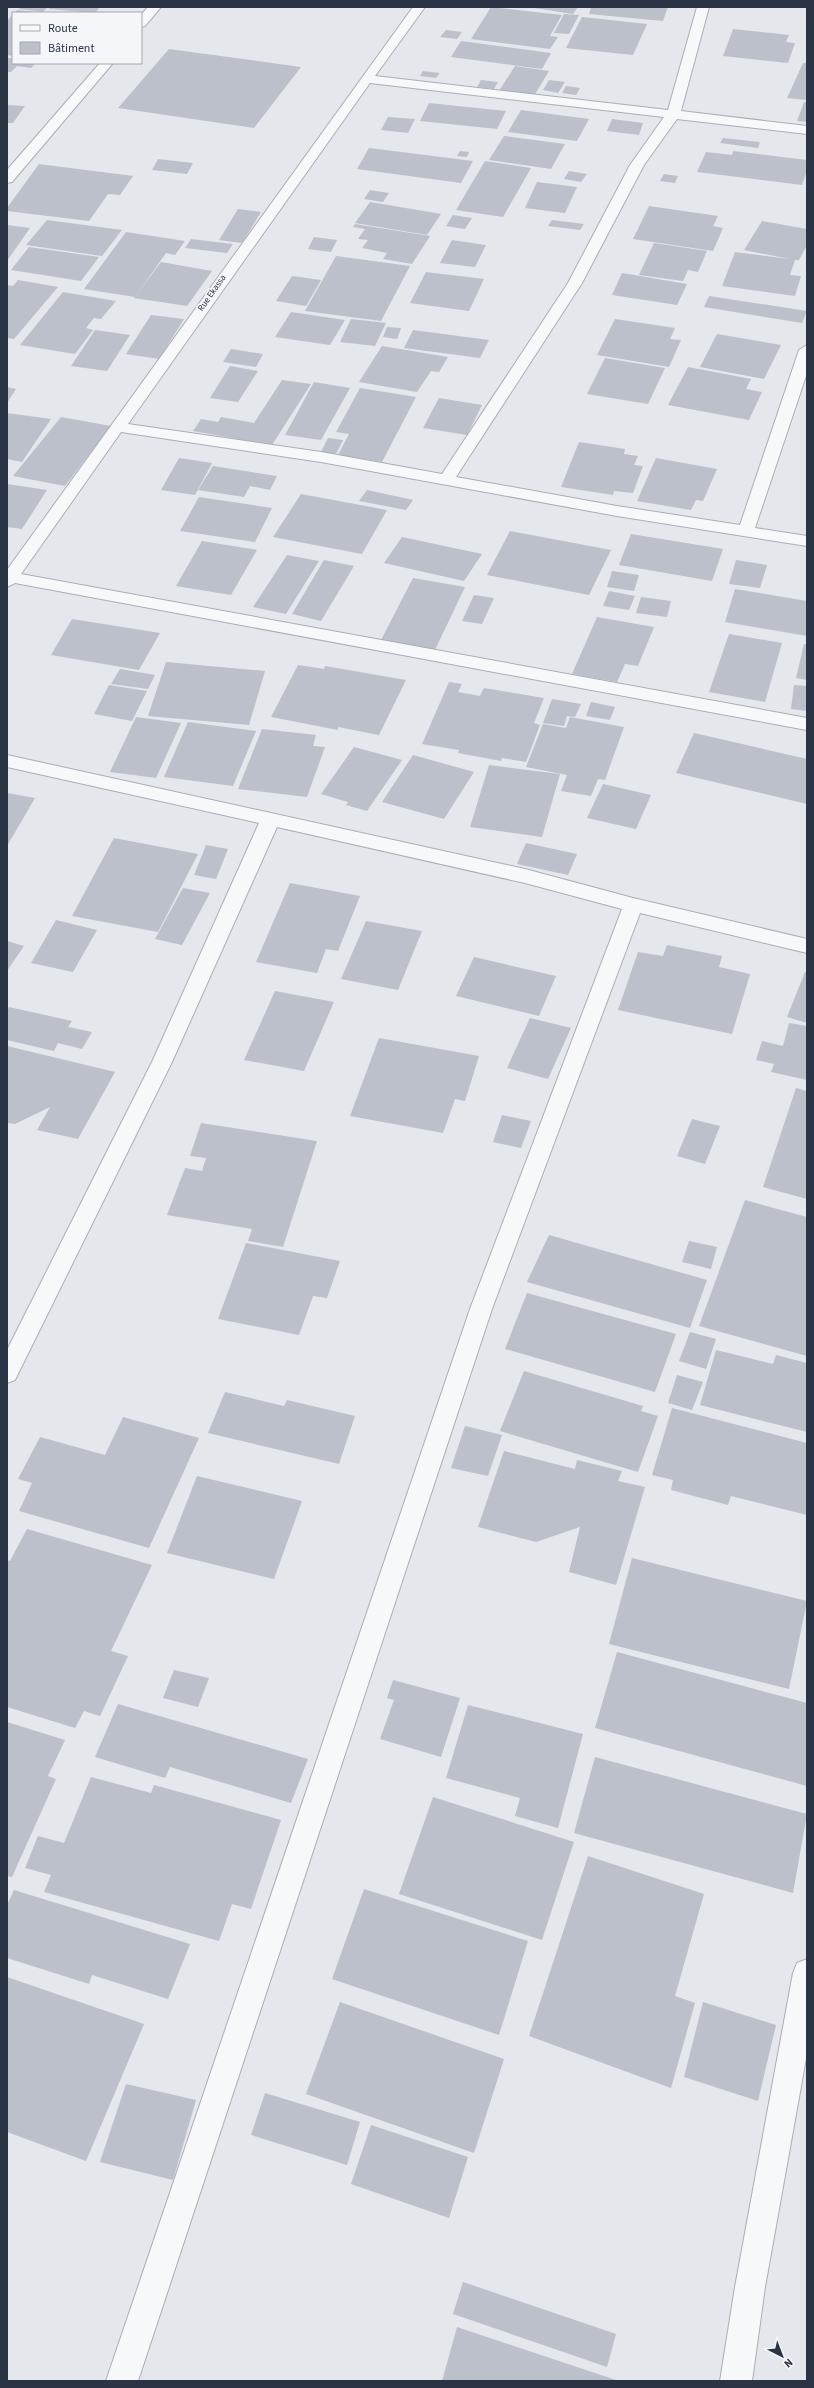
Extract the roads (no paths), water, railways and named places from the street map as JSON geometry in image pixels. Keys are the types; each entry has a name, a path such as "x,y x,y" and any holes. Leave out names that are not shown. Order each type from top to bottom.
{"street":[{"path":"142,22 155,7"},
{"name":"Rue Ekassa","path":"9,579 366,79 420,7"},
{"path":"447,479 575,283 637,165 672,115 703,7"},
{"path":"7,179 105,64"},
{"path":"366,79 516,95 672,115 764,124 807,130"},
{"path":"746,532 807,350"},
{"path":"118,427 447,479 617,512 807,541"},
{"path":"9,579 540,673 807,724"},
{"path":"7,762 270,821 389,844 807,946"},
{"path":"7,1373 162,1062 270,821"},
{"path":"122,2381 481,1309 633,904"},
{"path":"736,2381 750,2287 807,1974"}]}
